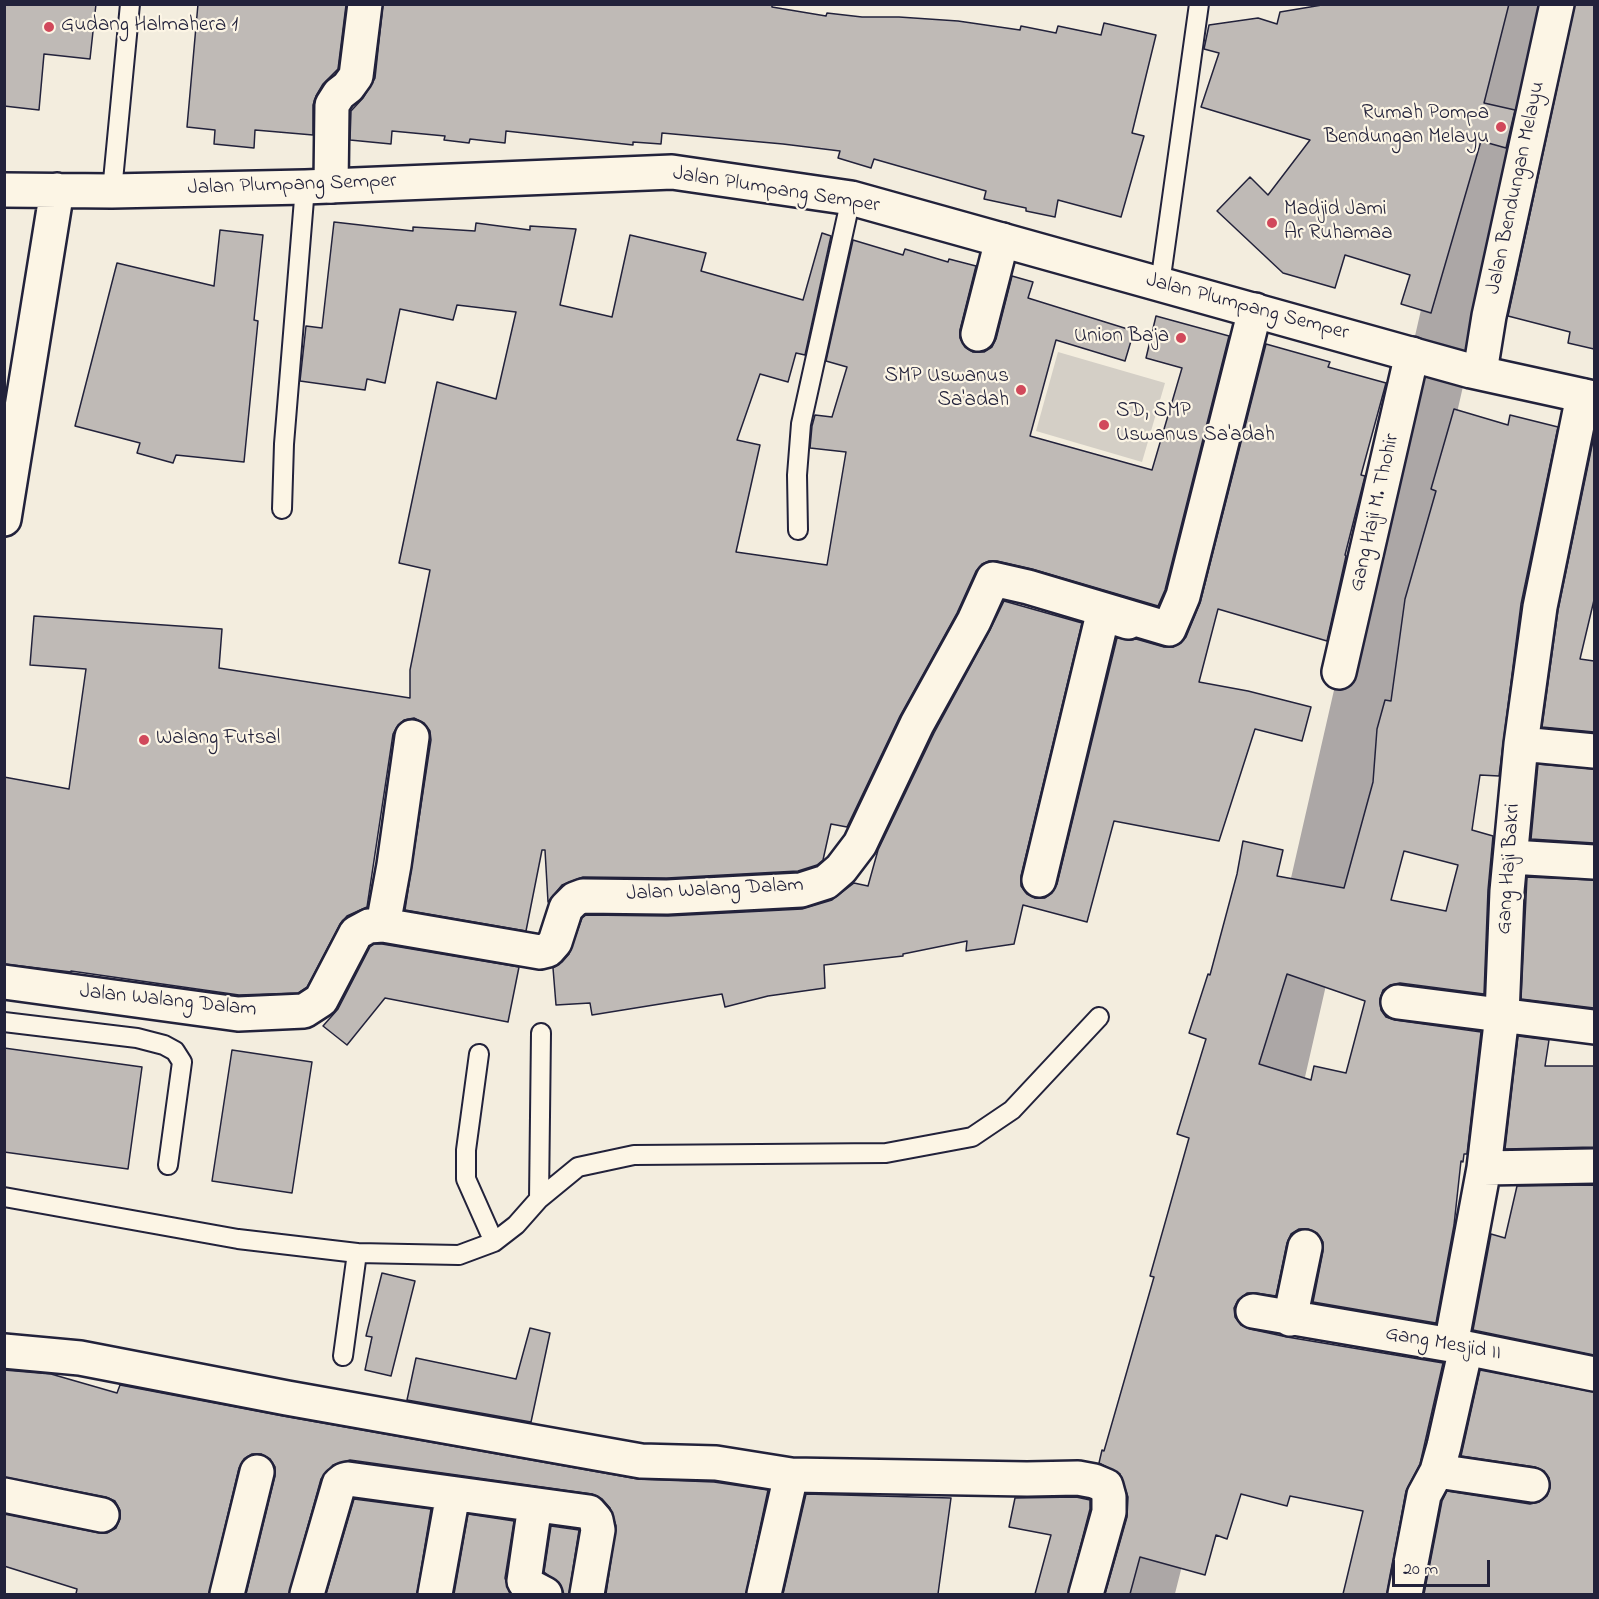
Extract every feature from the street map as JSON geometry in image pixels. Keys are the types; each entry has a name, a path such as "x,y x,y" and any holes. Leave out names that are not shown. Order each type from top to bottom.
{"street":[{"path":"318,187 332,105 356,76 365,4"},
{"name":"Jalan Bendungan Melayu","path":"1476,372 1557,4"},
{"name":"Jalan Plumpang Semper","path":"4,190 112,191 318,187 672,172 851,198 1476,372 1589,397"},
{"path":"4,519 57,190"},
{"path":"978,334 1002,240"},
{"path":"1039,880 1103,614 1162,633 1169,629 1183,596 1255,310"},
{"name":"Gang Haji M. Thohir","path":"1339,672 1422,357"},
{"name":"Gang Haji Bakri","path":"1405,1594 1424,1495 1437,1471 1459,1346 1484,1168 1502,1016 1510,857 1521,744 1540,607 1589,397"},
{"name":"Jalan Walang Dalam","path":"4,982 238,1014 304,1011 321,1000 356,933 369,926 382,925 540,952 548,950 555,942 566,908 575,899 584,896 667,897 801,890 826,882 841,869 860,844 917,724 974,621 993,579 1169,629"},
{"path":"382,925 394,865 412,737"},
{"path":"1521,744 1594,751"},
{"path":"1510,857 1594,862"},
{"path":"1398,1002 1594,1027"},
{"path":"1484,1168 1594,1166"},
{"path":"1290,1319 1305,1247"},
{"name":"Gang Mesjid II","path":"1253,1311 1459,1346 1594,1374"},
{"path":"4,1351 92,1360 640,1461 716,1463 791,1475 1078,1478 1094,1481 1106,1486 1109,1512 1086,1594"},
{"path":"1437,1471 1532,1485"},
{"path":"227,1594 257,1472"},
{"path":"764,1594 791,1475"},
{"path":"307,1594 341,1481 348,1479 589,1512 596,1520 598,1530 587,1594"},
{"path":"435,1594 453,1494"},
{"path":"4,1495 102,1515"},
{"path":"535,1505 524,1581 545,1594"}],"lane":[{"path":"112,191 130,4"},
{"path":"1160,285 1199,4"},
{"path":"282,509 284,444 318,187"},
{"path":"798,530 796,475 801,424 851,198"},
{"path":"4,1197 238,1239 357,1253 459,1255 494,1242 516,1225 538,1199 578,1167 634,1155 886,1153 972,1137 1012,1110 1100,1017"},
{"path":"4,1022 137,1038 164,1045 175,1052 182,1062 168,1166"},
{"path":"538,1199 541,1033"},
{"path":"479,1054 466,1150 466,1179 494,1242"},
{"path":"343,1356 357,1253"}],"shaded area":[{"path":"1058,352 1165,383 1142,462 1036,431"}],"building":[{"name":"Gudang Halmahera 1","path":"4,4 96,4 90,59 44,54 39,110 4,106"},
{"path":"198,4 346,5 338,69 323,84 316,96 313,105 313,135 255,130 254,148 214,144 215,130 187,127"},
{"path":"383,4 772,4 772,7 826,16 827,13 862,17 958,21 1020,30 1021,26 1056,33 1058,26 1101,35 1104,23 1156,35 1132,133 1144,136 1121,217 1058,200 1055,217 984,199 986,191 874,159 871,168 838,158 840,151 783,144 662,133 661,144 633,142 633,145 506,131 505,143 470,139 469,143 444,140 445,136 392,131 391,144 350,140 351,111 363,98 375,78"},
{"path":"1328,4 1509,4 1484,103 1515,110 1506,148 1481,141 1431,313 1401,304 1410,275 1345,255 1335,288 1283,273 1217,211 1250,177 1268,195 1310,140 1201,107 1219,53 1204,49 1209,25 1258,18 1277,24 1280,12"},
{"path":"1575,4 1594,4 1594,349 1568,343 1570,332 1508,316"},
{"path":"334,222 413,231 413,227 475,231 476,223 530,230 530,226 576,229 560,305 612,317 630,235 706,253 701,271 803,300 822,233 831,236 805,355 796,353 788,382 760,374 737,440 760,445 736,552 827,565 846,452 810,448 815,415 832,417 847,367 826,361 853,240 903,255 905,249 948,262 949,259 976,266 960,330 960,338 965,347 973,352 984,352 992,347 1012,276 1033,282 1028,298 1134,331 1125,361 1056,340 1030,436 1152,470 1182,368 1146,358 1156,316 1229,336 1165,590 1158,606 1032,569 997,561 982,564 976,571 957,613 900,716 847,827 831,824 823,860 817,865 798,871 667,878 583,877 562,885 548,902 545,850 542,850 526,931 405,910 431,740 430,731 424,723 414,718 404,720 393,734 367,907 347,916 340,924 307,987 298,993 239,995 71,971 4,964 4,777 69,789 86,669 30,665 34,616 222,629 219,668 410,698 410,670 430,570 399,563 437,382 496,399 516,312 457,305 453,320 400,309 385,383 367,379 365,390 300,381 306,326 322,328"},
{"path":"220,230 263,235 254,320 258,321 244,462 176,455 173,463 137,453 140,443 75,426 117,263 214,286"},
{"path":"1266,344 1330,362 1328,367 1386,383 1361,475 1365,476 1327,641 1218,609 1199,682 1248,691 1311,707 1302,741 1255,729 1219,841 1114,821 1087,922 1023,905 1014,944 966,951 967,941 903,954 903,956 824,965 825,988 768,996 725,1007 722,994 592,1015 590,1003 556,1005 553,968 569,954 582,918 586,915 668,916 802,909 832,900 854,883 868,886 878,850 934,733 1004,601 1082,623 1021,876 1021,886 1027,894 1035,898 1045,898 1052,893 1057,884 1117,638 1136,639 1164,647 1173,647 1186,637 1200,603"},
{"path":"1454,409 1508,425 1510,415 1558,427 1521,604 1499,776 1480,775 1472,830 1493,836 1488,890 1484,994 1400,983 1390,985 1383,990 1380,999 1381,1010 1386,1017 1395,1020 1481,1032 1467,1154 1464,1154 1463,1162 1461,1161 1454,1225 1436,1323 1313,1302 1323,1242 1317,1233 1308,1229 1299,1229 1291,1234 1276,1296 1247,1293 1238,1300 1234,1308 1235,1317 1241,1325 1250,1329 1443,1363 1420,1464 1406,1491 1387,1594 1343,1594 1363,1511 1290,1496 1287,1506 1241,1494 1227,1539 1216,1535 1205,1575 1140,1557 1130,1594 1105,1594 1127,1517 1128,1497 1120,1474 1099,1463 1154,1277 1150,1276 1189,1138 1177,1134 1206,1039 1189,1033 1208,974 1210,975 1237,874 1243,841 1283,850 1277,876 1344,888 1373,782 1377,729 1385,700 1391,701 1405,599 1436,491 1431,489","holes":["1404,851 1458,865 1446,911 1391,900","1287,974 1365,1001 1346,1073 1314,1066 1311,1080 1259,1064"]},
{"path":"1594,436 1594,600 1580,659 1594,661 1594,732 1542,727 1558,610"},
{"path":"1538,764 1594,769 1594,843 1531,839"},
{"path":"1527,877 1594,880 1594,1008 1521,999"},
{"path":"374,944 519,967 508,1022 385,998 347,1045 323,1026 338,1009 370,947"},
{"path":"1518,1036 1549,1040 1545,1066 1594,1066 1594,1147 1505,1149"},
{"path":"4,1048 142,1067 128,1169 4,1152"},
{"path":"232,1050 312,1062 292,1193 212,1181"},
{"path":"1594,1185 1594,1355 1473,1330 1491,1234 1505,1238 1517,1186"},
{"path":"382,1273 415,1281 391,1376 365,1370 372,1337 366,1336"},
{"path":"530,1328 550,1333 531,1422 407,1400 416,1358 516,1379"},
{"path":"4,1370 51,1374 117,1393 120,1385 638,1479 714,1482 768,1490 746,1594 606,1594 616,1526 610,1508 602,1499 592,1494 350,1460 333,1465 321,1479 289,1594 246,1594 275,1476 275,1467 270,1459 261,1454 252,1454 244,1459 239,1468 209,1594 76,1594 77,1589 4,1566 4,1514 107,1533 116,1528 120,1519 120,1510 115,1501 106,1497 4,1477"},
{"path":"1480,1370 1594,1392 1594,1594 1424,1594 1442,1501 1447,1491 1530,1504 1539,1502 1547,1496 1550,1488 1549,1478 1544,1471 1535,1467 1461,1456"},
{"path":"806,1494 951,1498 938,1594 783,1594"},
{"path":"1076,1497 1090,1500 1090,1509 1068,1594 1035,1594 1051,1535 1009,1527 1015,1498"},
{"path":"354,1499 431,1509 417,1594 326,1594"},
{"path":"468,1514 514,1521 505,1578 510,1594 454,1594"},
{"path":"551,1526 579,1530 569,1594 564,1594 560,1584 544,1572"}],"waterway":[{"path":"1259,1148 1488,147 1502,103 1525,4"},
{"path":"1145,1594 1173,1483"}],"place":[{"name":"Gudang Halmahera 1","path":"49,27"},
{"name":"Rumah Pompa Bendungan Melayu","path":"1501,127"},
{"name":"Madjid Jami Ar Ruhamaa","path":"1272,223"},
{"name":"Union Baja","path":"1181,338"},
{"name":"SMP Uswanus Sa'adah","path":"1021,390"},
{"name":"SD, SMP Uswanus Sa'adah","path":"1104,425"},
{"name":"Walang Futsal","path":"144,740"}]}
